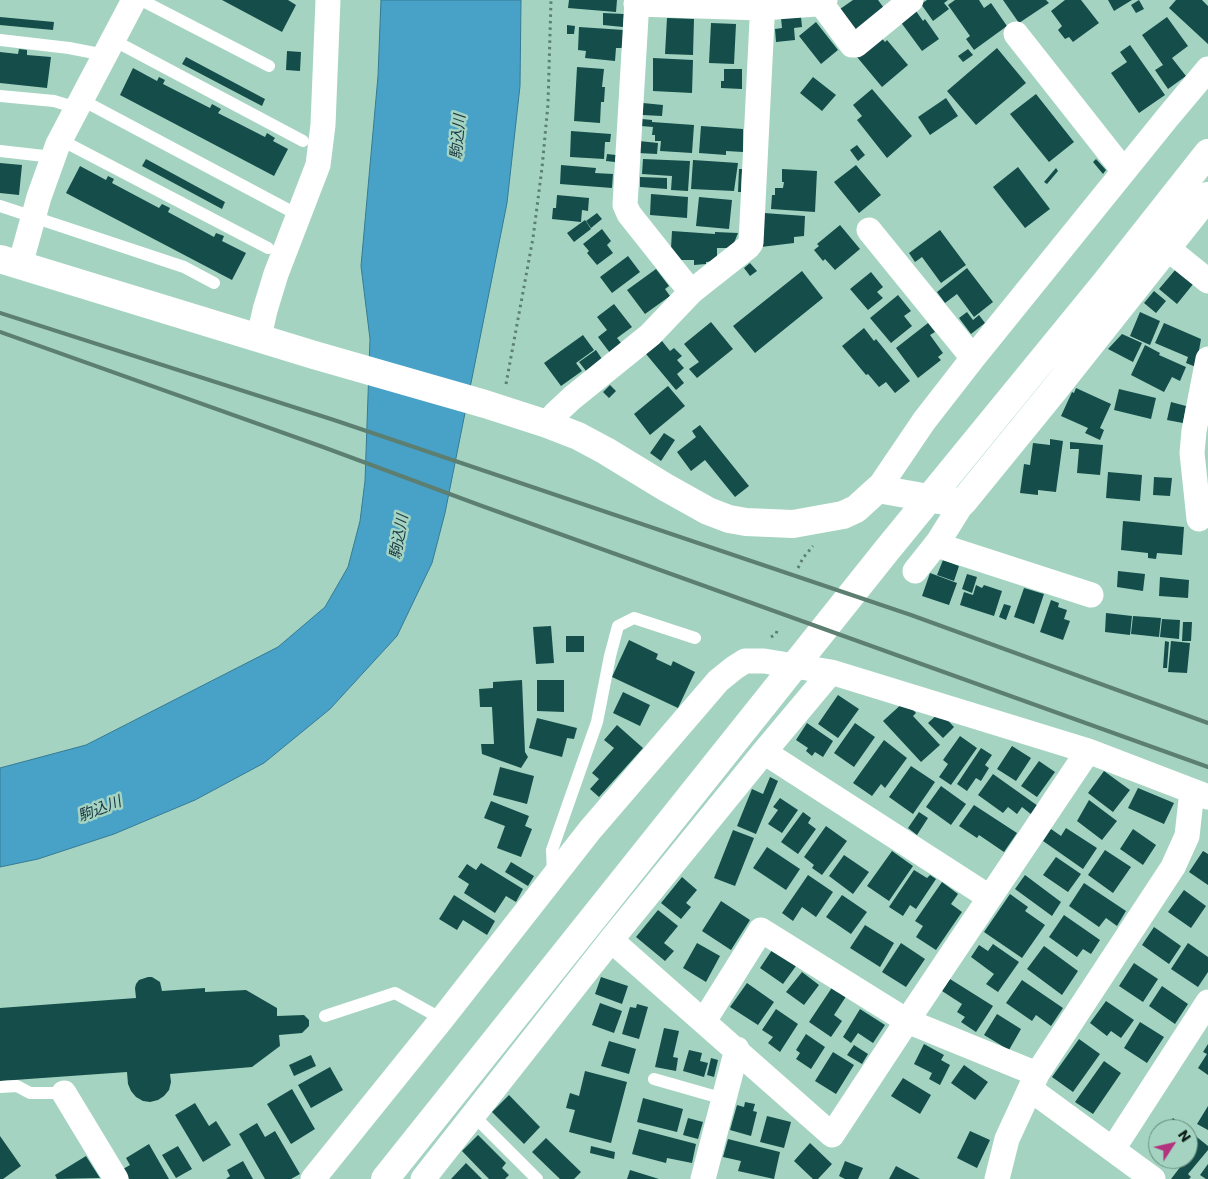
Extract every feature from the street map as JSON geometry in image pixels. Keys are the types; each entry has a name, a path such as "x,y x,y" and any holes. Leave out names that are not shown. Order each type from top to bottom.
{"street":[{"path":"134,0 57,148 34,217 10,262 547,424 578,436 599,447 708,511 729,519 746,522 793,524 832,518 856,509 878,489 924,421 973,358 1208,70"},
{"path":"259,337 276,274 300,216 318,165 321,149 328,0"},
{"path":"691,292 629,214 625,205 636,2 762,4 795,7 823,2 852,45 856,45 911,0"},
{"path":"547,424 572,398 650,335 691,292 751,243 762,4"},
{"path":"1016,34 1124,171"},
{"path":"385,1179 893,543 1208,153"},
{"path":"915,571 938,542 962,502 1056,389 1208,196"},
{"path":"869,230 973,358"},
{"path":"1167,248 1208,281"},
{"path":"1199,519 1192,453 1203,408 1208,359"},
{"path":"878,489 945,501 962,502"},
{"path":"938,542 946,548 1092,595"},
{"path":"313,1179 442,1020 590,830 718,681 745,661 764,661 832,672 1088,751 1200,794 1187,836 1173,867 1033,1082 1007,1139 998,1179"},
{"path":"423,1179 612,940 764,752 832,672"},
{"path":"612,940 737,1049 832,1136 989,897 1088,751"},
{"path":"764,752 989,897"},
{"path":"704,1021 761,930 907,1021 1033,1082 1113,1149 1153,1179"},
{"path":"1113,1149 1208,1002"},
{"path":"704,1179 737,1049"},
{"path":"64,1093 116,1179"}],"lane":[{"path":"141,0 269,66"},
{"path":"0,40 69,48 109,47 303,141"},
{"path":"0,96 79,104 300,216"},
{"path":"0,151 57,148 268,248"},
{"path":"0,206 184,267 214,283"},
{"path":"553,876 552,850 597,722 618,626 634,618 695,638"},
{"path":"325,1016 395,993 442,1020"},
{"path":"654,1079 724,1099"},
{"path":"0,1087 17,1086 30,1092 64,1093"},
{"path":"473,1115 537,1179"}],"path":[{"path":"494,407 533,238 538,203 548,104 551,0"},
{"path":"798,568 803,558 818,540"}],"water":[{"name":"駒込川","path":"381,0 521,0 520,86 507,203 445,513 432,563 397,636 330,709 264,763 195,800 114,834 38,859 0,867 0,768 86,745 278,647 325,607 348,567 360,521 365,481 370,339 361,266 378,76"}],"building":[{"path":"222,0 288,0 296,5 282,32"},
{"path":"569,0 617,0 616,12 568,8"},
{"path":"853,0 878,0 887,12 857,33 840,9"},
{"path":"927,0 948,0 944,3 949,9 933,21 921,4"},
{"path":"955,0 979,0 984,8 991,3 1007,26 974,50 966,39 970,36 948,5"},
{"path":"1003,0 1046,0 1049,3 1019,23"},
{"path":"1065,0 1081,0 1099,23 1073,42 1069,37 1065,39 1058,30 1062,26 1051,11"},
{"path":"1108,0 1132,0 1114,11"},
{"path":"1139,0 1144,9 1136,13 1131,5"},
{"path":"1176,0 1202,0 1208,6 1208,44 1169,8"},
{"path":"916,11 923,21 925,19 939,39 922,51 897,17"},
{"path":"603,13 624,14 623,27 603,25"},
{"path":"0,17 54,22 53,30 0,25"},
{"path":"801,17 802,27 794,28 795,40 776,42 775,29 782,28 781,18"},
{"path":"1167,17 1188,46 1172,58 1186,76 1168,89 1155,70 1163,65 1142,35"},
{"path":"667,18 694,19 693,55 665,54"},
{"path":"816,22 838,50 821,64 799,36"},
{"path":"711,23 736,24 734,64 709,63"},
{"path":"567,25 575,26 574,34 567,34"},
{"path":"579,27 624,30 623,48 616,48 615,61 585,58 586,51 578,50"},
{"path":"879,35 885,42 887,40 908,65 882,87 857,57"},
{"path":"1130,45 1165,95 1139,113 1111,73 1127,62 1120,52"},
{"path":"997,48 1026,83 976,125 947,91"},
{"path":"19,49 27,50 27,55 51,57 47,88 0,83 0,52 18,54"},
{"path":"968,49 973,55 963,62 958,56"},
{"path":"287,51 301,52 300,71 286,70"},
{"path":"186,57 265,99 262,106 182,64"},
{"path":"653,58 693,60 692,93 653,91"},
{"path":"577,67 604,69 602,87 605,87 604,102 601,102 600,123 574,121"},
{"path":"133,68 157,81 159,77 165,80 163,84 210,108 212,104 221,109 218,113 265,137 267,133 275,138 273,141 288,149 274,176 120,95"},
{"path":"724,69 742,69 742,89 721,88 721,81 724,81"},
{"path":"813,77 836,95 822,111 800,93"},
{"path":"872,89 912,136 887,158 857,120 862,116 853,105"},
{"path":"1036,94 1074,142 1049,162 1010,114"},
{"path":"946,98 958,116 930,135 918,117"},
{"path":"643,103 663,105 662,116 642,115"},
{"path":"642,119 652,120 652,122 694,125 692,153 660,151 661,141 655,141 655,135 652,135 653,127 641,126"},
{"path":"701,126 743,129 743,152 726,151 726,155 699,153"},
{"path":"571,131 611,134 610,142 605,142 604,159 570,157"},
{"path":"639,141 658,143 657,154 638,153"},
{"path":"857,145 865,155 858,161 850,150"},
{"path":"607,154 616,155 615,162 606,161"},
{"path":"146,159 225,202 222,209 142,166"},
{"path":"643,159 690,161 688,191 671,190 672,176 642,174"},
{"path":"1096,159 1106,170 1103,174 1093,162"},
{"path":"693,160 738,163 734,191 691,189"},
{"path":"0,163 22,165 19,195 0,193"},
{"path":"561,165 596,168 595,173 613,174 612,188 560,184"},
{"path":"856,165 881,195 859,213 834,182"},
{"path":"80,166 106,180 108,176 114,179 112,183 159,208 162,204 170,208 168,212 214,237 216,233 224,236 222,241 246,253 232,280 66,193"},
{"path":"1018,167 1050,209 1025,228 993,187"},
{"path":"1056,168 1058,171 1047,184 1044,182"},
{"path":"739,169 742,169 741,192 738,192"},
{"path":"782,169 817,171 815,212 771,209 772,195 775,195 775,188 783,188"},
{"path":"640,177 667,178 667,189 640,187"},
{"path":"651,194 688,197 687,218 650,215"},
{"path":"557,195 589,198 588,211 582,210 581,222 552,219 553,208 556,208"},
{"path":"699,197 732,200 729,229 696,226"},
{"path":"597,213 602,219 591,228 586,221"},
{"path":"764,213 805,216 804,236 794,237 794,243 761,247"},
{"path":"585,220 591,229 574,242 567,233"},
{"path":"840,225 860,249 835,270 825,259 823,261 814,250 819,246 817,244"},
{"path":"602,229 611,241 607,245 613,253 597,265 587,253 589,251 583,244"},
{"path":"940,230 966,265 941,283 922,257 915,262 909,253"},
{"path":"672,231 715,234 715,232 738,233 732,248 717,248 717,261 694,265 694,260 679,260 671,248"},
{"path":"628,256 640,272 612,293 600,277"},
{"path":"750,263 757,271 750,276 744,268"},
{"path":"967,268 993,302 974,317 957,294 945,303 937,292"},
{"path":"656,269 669,286 665,289 670,296 645,314 627,290"},
{"path":"1176,269 1194,283 1177,304 1159,289"},
{"path":"802,271 823,298 755,353 733,326"},
{"path":"871,272 883,287 877,292 883,298 868,310 850,289"},
{"path":"1154,291 1166,301 1156,313 1144,303"},
{"path":"898,295 911,311 904,316 912,326 891,343 870,318"},
{"path":"614,304 632,327 617,338 622,344 610,353 598,337 607,330 597,317"},
{"path":"967,312 973,320 979,315 985,323 971,334 959,318"},
{"path":"1140,312 1160,321 1150,345 1130,336"},
{"path":"711,322 733,349 697,378 689,369 699,362 684,344"},
{"path":"928,323 935,332 930,335 943,353 938,357 941,360 918,378 896,348"},
{"path":"1164,323 1201,339 1196,367 1186,363 1188,357 1155,343"},
{"path":"864,328 874,341 876,339 910,381 895,393 886,382 879,387 868,374 866,375 842,346"},
{"path":"1122,334 1142,343 1133,362 1108,349"},
{"path":"583,335 594,350 576,363 582,371 561,386 544,363"},
{"path":"662,341 670,351 674,348 682,356 677,360 684,368 677,374 684,383 676,390 646,354"},
{"path":"1145,345 1160,353 1159,355 1186,367 1180,381 1172,377 1164,392 1131,375"},
{"path":"596,350 602,359 586,371 579,362"},
{"path":"610,385 616,391 609,398 603,392"},
{"path":"668,386 685,406 650,435 634,414"},
{"path":"1076,388 1111,404 1100,428 1104,430 1100,440 1085,433 1088,428 1061,416 1072,392 1074,393"},
{"path":"1119,389 1156,398 1151,419 1114,410"},
{"path":"1171,402 1186,406 1183,423 1167,420"},
{"path":"700,425 749,486 735,497 705,460 691,471 677,452 696,437 692,431"},
{"path":"664,433 675,440 661,461 650,453"},
{"path":"1050,439 1063,441 1056,492 1038,490 1038,495 1020,493 1024,464 1030,465 1033,443 1050,445"},
{"path":"1070,442 1103,445 1100,475 1077,473 1079,449 1070,449"},
{"path":"1108,472 1142,475 1140,501 1106,498"},
{"path":"1154,477 1172,478 1170,496 1153,495"},
{"path":"1123,521 1184,527 1182,555 1157,553 1156,559 1148,558 1148,553 1121,550"},
{"path":"943,560 959,566 954,581 937,575"},
{"path":"1118,571 1145,574 1143,591 1117,587"},
{"path":"930,573 957,583 949,605 922,596"},
{"path":"967,574 977,577 972,593 962,589"},
{"path":"1160,577 1189,580 1188,598 1159,596"},
{"path":"976,585 982,588 984,585 1002,591 994,616 960,605 964,592 973,595"},
{"path":"1024,588 1044,594 1034,624 1014,617"},
{"path":"1051,600 1059,603 1058,607 1067,610 1064,619 1070,621 1063,640 1040,632"},
{"path":"1004,604 1011,606 1006,620 999,617"},
{"path":"1106,613 1132,616 1130,635 1105,632"},
{"path":"1133,616 1161,618 1159,637 1131,634"},
{"path":"1162,619 1180,620 1179,639 1160,637"},
{"path":"1183,622 1192,622 1191,641 1182,641"},
{"path":"551,626 554,663 536,664 533,627"},
{"path":"566,636 584,636 584,652 566,652"},
{"path":"629,640 658,654 656,659 671,666 673,661 695,672 678,708 612,677"},
{"path":"1165,641 1169,642 1167,668 1163,668"},
{"path":"1171,641 1190,643 1187,673 1168,672"},
{"path":"522,680 525,752 528,757 521,768 482,754 481,744 494,744 492,707 480,707 479,689 493,688 493,682"},
{"path":"537,680 564,680 564,712 537,711"},
{"path":"623,692 650,705 640,726 613,713"},
{"path":"838,695 859,709 838,738 818,724"},
{"path":"905,701 916,713 913,716 940,745 921,762 883,721"},
{"path":"940,712 954,727 943,738 928,723"},
{"path":"537,718 577,728 574,739 567,738 562,757 529,748"},
{"path":"807,723 833,741 823,757 815,752 812,756 806,751 808,748 796,740"},
{"path":"855,723 875,737 854,767 834,753"},
{"path":"617,725 643,748 599,797 590,789 599,779 592,773 614,748 604,740"},
{"path":"960,736 977,748 951,785 939,777 948,764 943,760"},
{"path":"884,740 907,758 885,788 881,784 872,796 853,783"},
{"path":"1012,746 1031,758 1016,781 997,769"},
{"path":"981,748 992,755 985,765 989,768 981,781 976,778 967,791 957,784"},
{"path":"1039,761 1055,772 1037,797 1021,786"},
{"path":"911,766 935,782 913,814 889,797"},
{"path":"500,767 534,776 527,804 493,795"},
{"path":"1104,771 1130,790 1113,812 1088,793"},
{"path":"993,774 1038,806 1032,815 1022,807 1017,814 1008,807 1003,813 978,795"},
{"path":"770,777 778,781 756,834 737,826 752,789 763,794"},
{"path":"941,786 966,804 951,825 926,807"},
{"path":"1138,788 1174,803 1164,824 1128,808"},
{"path":"780,798 798,810 782,833 768,824 778,810 773,807"},
{"path":"1089,800 1117,821 1102,840 1077,821"},
{"path":"491,801 529,816 525,826 532,829 521,857 497,848 505,826 484,818"},
{"path":"974,805 1017,833 1004,852 979,835 977,838 959,826"},
{"path":"803,812 811,818 808,823 816,829 798,854 781,842"},
{"path":"919,812 928,818 917,835 908,828"},
{"path":"826,826 847,841 822,875 812,868 814,865 804,857"},
{"path":"1066,828 1097,848 1083,869 1043,841 1051,829 1061,836"},
{"path":"1133,829 1156,845 1143,865 1120,849"},
{"path":"733,830 754,838 735,886 714,878"},
{"path":"767,847 800,869 786,890 753,868"},
{"path":"1105,850 1131,867 1113,893 1088,875"},
{"path":"892,851 913,866 889,901 867,886"},
{"path":"1203,851 1208,854 1208,885 1189,872"},
{"path":"844,855 869,872 853,894 829,876"},
{"path":"1056,857 1081,874 1068,892 1043,875"},
{"path":"511,862 534,876 528,886 505,872"},
{"path":"481,863 523,889 516,902 506,896 495,913 464,893 469,884 458,877 467,864 476,870"},
{"path":"914,870 927,878 930,875 936,879 916,909 910,905 903,916 889,907"},
{"path":"808,875 833,892 816,917 802,907 793,921 782,913"},
{"path":"1025,875 1061,902 1052,916 1015,889"},
{"path":"682,877 697,890 686,903 691,907 681,919 661,903"},
{"path":"942,882 958,894 951,904 962,912 936,950 916,937 923,926 915,921"},
{"path":"1084,883 1126,911 1117,926 1106,918 1099,927 1069,906"},
{"path":"1184,890 1206,906 1191,928 1168,912"},
{"path":"1010,894 1028,907 1025,911 1045,925 1022,958 984,932"},
{"path":"454,895 495,921 487,935 463,920 457,930 439,919"},
{"path":"842,895 867,912 851,934 826,917"},
{"path":"721,901 750,920 731,950 702,931"},
{"path":"658,910 678,926 664,943 674,951 665,961 636,937"},
{"path":"1064,915 1100,940 1091,954 1083,949 1077,957 1049,937"},
{"path":"865,925 894,943 880,967 850,948"},
{"path":"1154,927 1181,946 1169,964 1142,945"},
{"path":"697,943 720,956 706,982 683,968"},
{"path":"901,943 925,959 906,987 882,972"},
{"path":"1188,943 1208,957 1208,972 1198,987 1171,969"},
{"path":"993,944 1019,962 998,992 986,984 994,974 971,957 979,945 988,951"},
{"path":"1044,946 1078,971 1062,995 1027,969"},
{"path":"772,950 796,966 783,984 760,968"},
{"path":"1134,963 1158,979 1143,1002 1119,986"},
{"path":"802,972 819,985 804,1005 786,992"},
{"path":"152,977 160,982 162,991 205,988 205,992 246,990 277,1008 277,1016 304,1015 309,1020 309,1026 302,1033 279,1035 280,1046 252,1067 170,1074 169,1090 158,1100 150,1102 136,1097 131,1091 127,1072 0,1081 0,1008 136,998 136,984 139,980"},
{"path":"601,977 628,986 622,1004 595,994"},
{"path":"950,979 993,1006 976,1032 961,1022 965,1017 957,1012 962,1004 942,991"},
{"path":"1022,980 1063,1008 1051,1026 1036,1015 1032,1021 1006,1003"},
{"path":"747,983 774,1002 758,1025 730,1007"},
{"path":"833,986 847,995 834,1015 842,1021 831,1037 809,1022"},
{"path":"1162,986 1188,1004 1175,1024 1149,1006"},
{"path":"1106,1001 1134,1020 1121,1038 1111,1031 1107,1036 1090,1023"},
{"path":"600,1003 622,1011 614,1033 592,1025"},
{"path":"637,1004 648,1007 639,1039 622,1034 630,1007 636,1008"},
{"path":"776,1009 798,1024 780,1052 768,1043 773,1037 762,1030"},
{"path":"860,1009 885,1025 873,1043 858,1033 851,1043 843,1037"},
{"path":"997,1014 1021,1029 1009,1050 984,1035"},
{"path":"1140,1022 1164,1037 1147,1063 1124,1048"},
{"path":"664,1028 679,1031 673,1057 678,1058 676,1071 655,1067"},
{"path":"806,1034 825,1047 811,1069 796,1059 800,1053 796,1050"},
{"path":"1079,1039 1100,1054 1073,1092 1052,1077"},
{"path":"609,1041 636,1049 629,1074 601,1066"},
{"path":"924,1044 944,1055 941,1060 950,1065 940,1085 929,1079 932,1073 914,1064"},
{"path":"1208,1044 1208,1075 1198,1068 1207,1054 1203,1052"},
{"path":"854,1045 868,1054 862,1064 847,1055"},
{"path":"689,1050 702,1053 700,1061 708,1063 704,1077 683,1071"},
{"path":"833,1052 854,1065 836,1094 815,1081"},
{"path":"311,1055 316,1066 294,1076 289,1065"},
{"path":"711,1058 718,1060 714,1077 707,1075"},
{"path":"1104,1061 1121,1073 1093,1114 1075,1102"},
{"path":"964,1065 988,1082 975,1100 951,1083"},
{"path":"330,1067 343,1090 311,1108 298,1085"},
{"path":"585,1071 627,1082 611,1143 569,1132 575,1110 566,1108 570,1093 579,1096"},
{"path":"903,1078 931,1095 920,1114 891,1096"},
{"path":"292,1089 315,1129 291,1144 267,1104"},
{"path":"509,1095 540,1127 524,1144 492,1112"},
{"path":"643,1098 683,1109 677,1132 637,1122"},
{"path":"745,1102 755,1104 753,1111 757,1112 751,1136 730,1130 737,1105 744,1107"},
{"path":"195,1103 209,1126 216,1121 231,1145 203,1162 175,1115"},
{"path":"1208,1106 1208,1130 1198,1125"},
{"path":"767,1116 791,1122 784,1148 760,1142"},
{"path":"688,1118 703,1122 698,1139 683,1135"},
{"path":"257,1123 265,1137 275,1131 300,1174 291,1179 265,1179 239,1134"},
{"path":"639,1129 696,1144 692,1163 667,1158 666,1163 632,1154"},
{"path":"970,1131 990,1140 977,1168 957,1158"},
{"path":"478,1135 506,1163 502,1168 509,1175 505,1179 489,1179 462,1151"},
{"path":"0,1136 21,1166 3,1179 0,1179"},
{"path":"546,1138 581,1172 574,1179 560,1179 532,1152"},
{"path":"1198,1138 1208,1146 1208,1150 1198,1162"},
{"path":"728,1139 780,1152 774,1179 738,1171 741,1161 723,1157"},
{"path":"810,1143 832,1164 818,1179 813,1179 794,1161"},
{"path":"149,1144 169,1179 129,1179 123,1169 130,1165 126,1158"},
{"path":"178,1146 192,1169 176,1178 162,1155"},
{"path":"591,1146 615,1152 614,1159 590,1153"},
{"path":"86,1156 100,1178 57,1179 55,1175"},
{"path":"243,1161 253,1179 226,1179 230,1176 227,1170"},
{"path":"845,1161 863,1168 858,1179 845,1179 839,1176"},
{"path":"466,1163 482,1179 451,1179"},
{"path":"1208,1164 1208,1179 1206,1179 1200,1175"},
{"path":"896,1166 920,1179 889,1179"},
{"path":"1179,1169 1192,1169 1188,1174 1191,1177 1189,1179 1171,1179"},
{"path":"630,1170 659,1179 627,1179"}],"railway":[{"path":"0,313 334,420 911,615 1208,723"},
{"path":"0,332 1208,767"}]}
